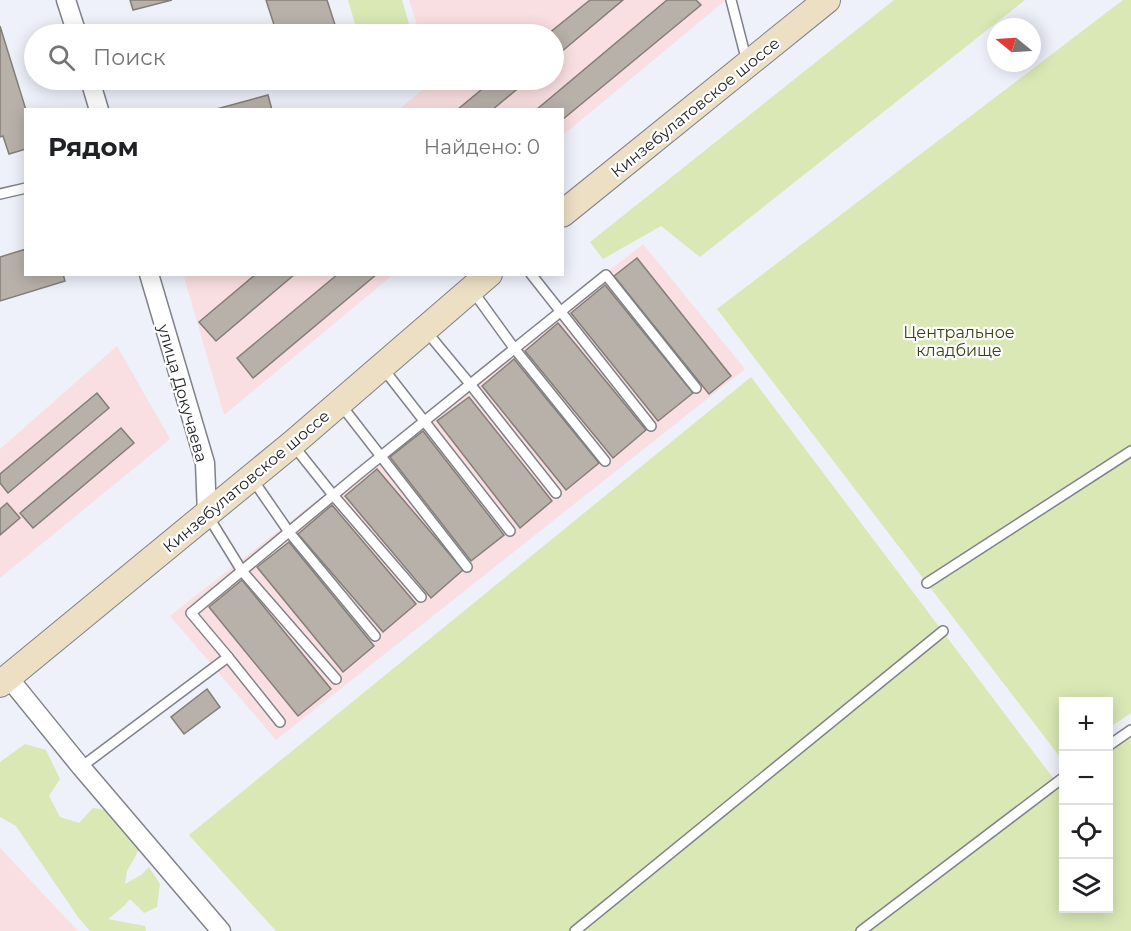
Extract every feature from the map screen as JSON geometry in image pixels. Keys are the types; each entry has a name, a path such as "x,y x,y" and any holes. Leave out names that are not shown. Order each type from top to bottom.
{"main road":[{"name":"Кинзебулатовское шоссе","path":"564,212 827,0"},
{"name":"Кинзебулатовское шоссе","path":"4,681 340,404 481,282"}],"street":[{"path":"66,0 74,24"},
{"path":"93,90 98,108"},
{"name":"улица Докучаева","path":"149,276 205,463 207,514"},
{"path":"4,681 221,931"}],"lane":[{"path":"731,0 748,65"},
{"path":"0,194 24,188"},
{"path":"280,722 191,613 514,348 606,275 696,388"},
{"path":"533,276 651,426"},
{"path":"481,282 514,348 605,461"},
{"path":"426,331 556,494"},
{"path":"382,367 510,531"},
{"path":"340,404 467,567"},
{"path":"292,444 420,597"},
{"path":"927,583 1131,451"},
{"path":"251,478 289,532 375,636"},
{"path":"207,514 242,571 336,679"},
{"path":"575,931 943,631"},
{"path":"81,767 228,657"},
{"path":"1113,743 1131,730"},
{"path":"861,931 1059,781"}],"shaded area":[{"path":"409,0 726,0 564,134 564,108 400,108 422,90 564,90 564,24 417,24"},
{"path":"643,244 745,369 276,740 170,616"},
{"path":"185,276 392,276 224,415"},
{"path":"117,346 170,439 0,578 0,449"},
{"path":"0,848 78,931 0,931"}],"green space":[{"path":"348,0 402,0 409,24 355,24"},
{"path":"894,0 1025,0 1002,18 987,18 987,30 700,257 661,226 603,259 590,242"},
{"name":"Центральное кладбище","path":"1123,0 1131,0 1131,713 1113,725 1113,697 1059,697 1059,756 717,309 1028,72 1041,72 1041,62"},
{"path":"751,377 1056,782 1059,780 1059,913 1113,913 1113,743 1131,730 1131,931 276,931 189,835"},
{"path":"25,744 46,750 60,779 49,796 60,817 79,823 93,808 107,810 140,848 127,871 125,884 141,875 149,867 160,884 157,907 144,913 130,899 108,919 145,926 146,931 90,931 16,826 0,817 0,762"}],"building":[{"path":"130,0 172,0 133,10"},
{"path":"266,0 327,0 335,24 274,24"},
{"path":"590,0 623,0 564,50 564,24 560,24"},
{"path":"667,0 696,0 701,5 564,118 564,108 538,108 560,90 564,90 564,86"},
{"path":"0,26 25,108 24,150 9,154 3,136 0,137"},
{"path":"481,90 516,90 494,108 459,108"},
{"path":"268,95 271,108 220,108"},
{"path":"24,250 24,276 64,276 65,281 0,301 0,257"},
{"path":"637,258 731,376 709,394 614,276"},
{"path":"254,276 293,276 216,341 199,322"},
{"path":"336,276 375,276 253,378 237,358"},
{"path":"605,285 693,393 658,421 571,313"},
{"path":"558,323 646,430 613,458 525,351"},
{"path":"514,359 599,463 566,490 482,386"},
{"path":"97,393 109,408 8,493 0,483 0,474"},
{"path":"469,397 552,501 520,528 437,421"},
{"path":"121,428 134,443 33,528 20,513"},
{"path":"423,431 504,535 471,561 390,457"},
{"path":"377,469 463,570 431,598 345,496"},
{"path":"7,503 20,518 0,535 0,509"},
{"path":"332,505 416,604 383,632 298,534"},
{"path":"289,542 374,646 343,672 257,567"},
{"path":"242,580 331,689 298,716 209,607"},
{"path":"207,689 220,707 184,734 171,717"}]}
